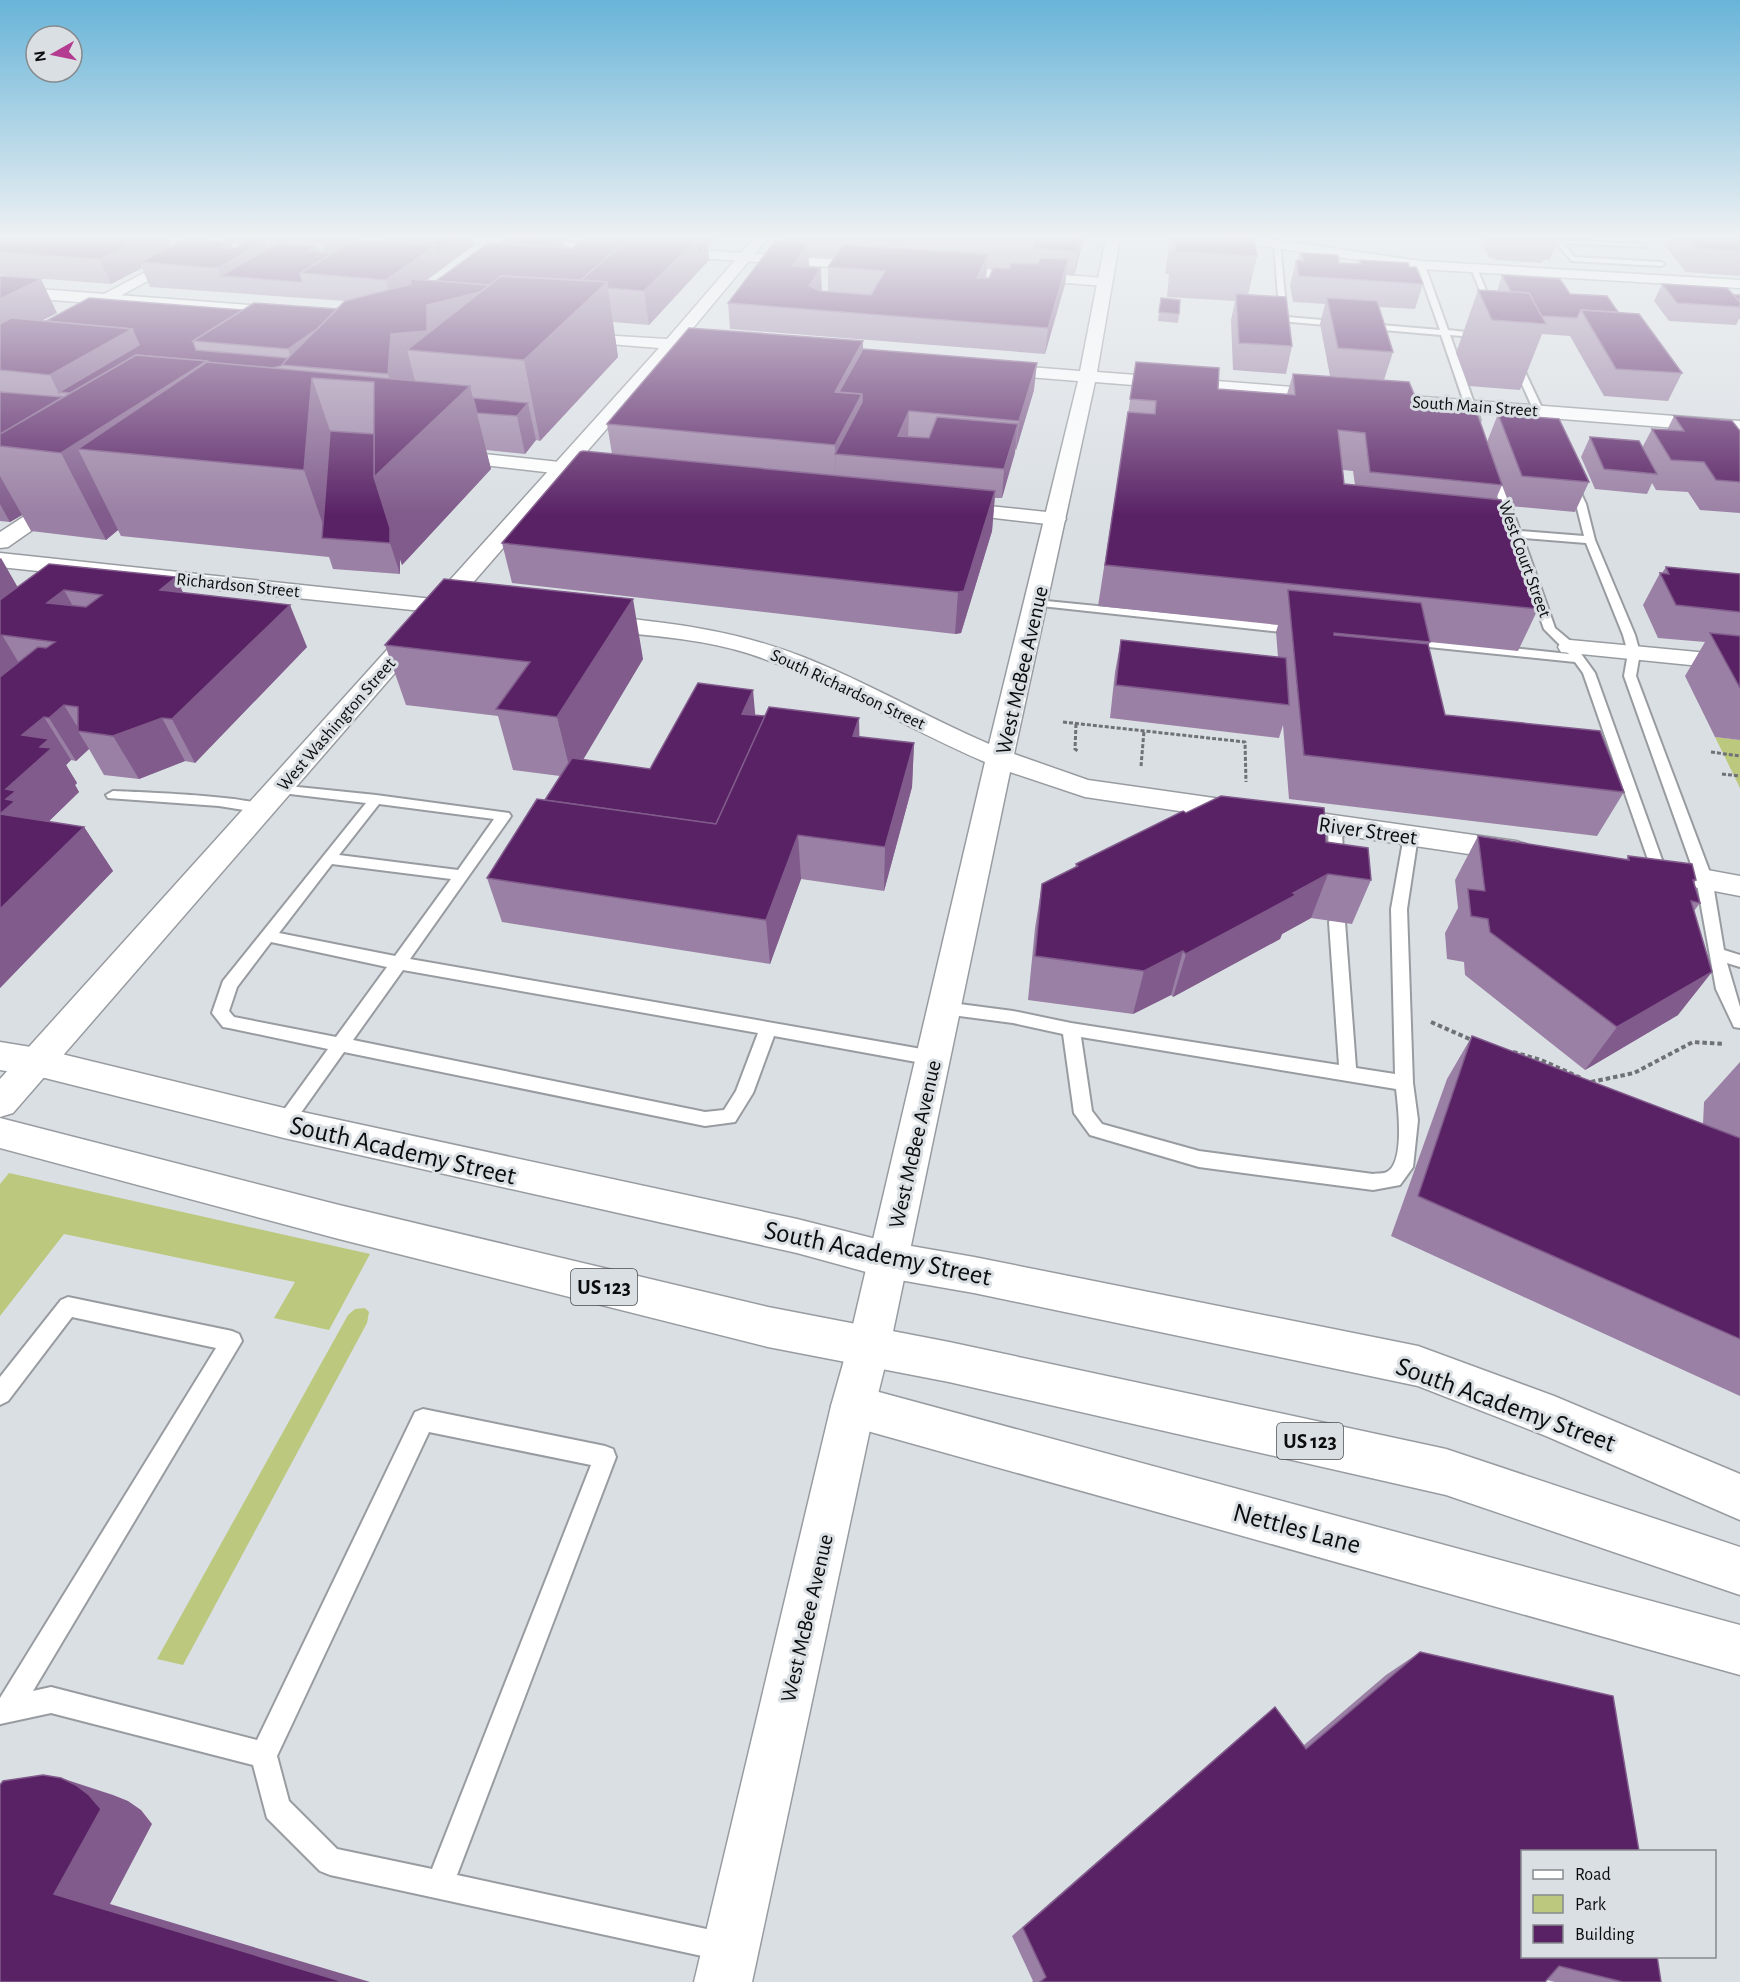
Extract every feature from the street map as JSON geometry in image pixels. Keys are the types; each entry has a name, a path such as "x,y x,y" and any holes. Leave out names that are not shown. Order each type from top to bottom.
{"main road":[{"path":"0,356 47,330"},
{"name":"West Washington Street","path":"0,1103 682,330"},
{"name":"West McBee Avenue","path":"727,1965 1056,519 1096,330"},
{"path":"559,335 742,350"},
{"name":"South Main Street","path":"975,368 1740,426"},
{"path":"427,454 618,474"},
{"path":"0,542 80,488"},
{"path":"927,506 1056,519"},
{"name":"Richardson Street","path":"0,560 440,606"},
{"path":"440,606 492,612"},
{"name":"South Richardson Street","path":"573,621 702,635 775,654 816,671 926,725 1001,757"},
{"path":"1574,653 1634,653 1740,663"},
{"name":"River Street","path":"1001,757 1042,776 1085,788 1539,854"},
{"path":"1629,867 1740,886"},
{"name":"South Academy Street","path":"0,1056 37,1062 284,1123 797,1236 888,1260 974,1275 1418,1366 1554,1418 1740,1497"},
{"name":"US 123","path":"0,1133 339,1222 757,1324 950,1362 1446,1473 1740,1571"},
{"name":"Nettles Lane","path":"854,1406 1740,1650"}],"lane":[{"path":"1436,330 1495,336"},
{"path":"1443,331 1480,435"},
{"path":"1510,348 1550,435"},
{"name":"West Court Street","path":"1490,463 1550,629 1574,653 1589,673 1659,871"},
{"path":"1568,474 1581,504 1590,540 1634,653 1630,676 1704,879 1718,954 1733,1012 1740,1022"},
{"path":"1516,534 1590,540"},
{"path":"1036,603 1308,631"},
{"path":"1390,639 1574,653"},
{"path":"114,795 219,802 270,798 376,799 504,816 284,1123"},
{"path":"376,799 229,985 220,1013 229,1022 705,1119 729,1117 744,1093 769,1028"},
{"path":"1335,825 1336,879"},
{"path":"1071,1029 1083,1113 1096,1130 1199,1159 1373,1182 1393,1179 1404,1167 1409,1120 1404,1083 1399,909 1411,836"},
{"path":"329,859 461,875"},
{"path":"1337,922 1348,1073"},
{"path":"268,936 398,963 933,1058"},
{"path":"1718,954 1740,961"},
{"path":"944,1008 1013,1017 1071,1029 1404,1083"},
{"path":"0,1394 68,1307 232,1341 4,1710"},
{"path":"440,1884 605,1457 423,1420 264,1755 277,1808 330,1861 440,1884 727,1965"},
{"path":"4,1710 51,1700 264,1755"}],"path":[{"path":"1063,722 1245,742 1246,788"},
{"path":"1140,771 1144,731"},
{"path":"1711,752 1740,756"},
{"path":"1722,774 1740,776"},
{"path":"1403,1009 1481,1043"},
{"path":"1511,1052 1541,1060 1592,1083 1634,1073 1693,1042 1728,1044"}],"green space":[{"path":"1715,737 1740,740 1740,788"},
{"path":"9,1173 370,1254 329,1330 274,1318 295,1282 64,1234 0,1316 0,1184"},
{"path":"365,1308 369,1312 367,1323 183,1665 157,1659 348,1315 355,1309"}],"building":[{"path":"0,330 129,330 50,375 0,370"},
{"path":"133,330 210,330 193,341 196,350 288,358 281,366 272,368 136,355 70,393 59,392 139,345"},
{"path":"210,330 315,330 288,349 193,341"},
{"path":"316,330 427,330 391,334 388,374 281,365"},
{"path":"432,330 555,330 524,360 407,350"},
{"path":"687,330 722,330 863,341 835,392 862,394 835,445 607,424"},
{"path":"1238,330 1290,330 1292,346 1239,343"},
{"path":"1334,330 1386,330 1393,352 1338,348"},
{"path":"1593,330 1651,330 1682,373 1616,369"},
{"path":"863,349 1037,363 1019,421 909,411 898,436 929,438 937,417 1018,424 1004,469 835,454 862,402 862,394 839,392"},
{"path":"136,355 207,361 61,453 0,446 0,434"},
{"path":"207,362 470,386 374,477 374,382 312,378 304,470 78,449"},
{"path":"1136,362 1219,368 1218,389 1295,395 1293,374 1409,382 1419,406 1477,413 1502,485 1370,472 1365,433 1338,430 1344,484 1501,500 1538,609 1105,565 1128,412 1155,414 1156,401 1130,399"},
{"path":"0,392 63,397 0,434"},
{"path":"473,398 528,403 517,416 477,413"},
{"path":"1498,414 1559,419 1589,482 1522,476"},
{"path":"1674,416 1732,421 1740,431 1740,482 1716,480 1704,462 1671,460 1652,429 1684,431"},
{"path":"330,431 374,434 374,477 390,528 390,543 322,538"},
{"path":"1590,437 1639,441 1657,474 1604,469"},
{"path":"583,451 995,491 964,591 958,592 502,543"},
{"path":"49,564 176,577 160,590 290,605 172,719 162,718 113,736 78,731 78,707 64,705 49,718 44,717 22,735 49,739 40,747 52,748 6,789 16,791 6,799 15,801 0,814 0,677 38,647 46,648 55,642 2,635 0,637 0,600","holes":["64,590 102,595 86,607 47,603"]},
{"path":"1666,567 1740,574 1740,612 1676,605 1660,573 1669,574"},
{"path":"444,579 633,599 557,717 496,709 530,662 385,645"},
{"path":"1288,590 1421,603 1430,642 1334,633 1334,635 1428,644 1445,715 1600,731 1624,792 1304,755"},
{"path":"1710,633 1740,636 1740,688"},
{"path":"1121,640 1286,658 1289,705 1116,685"},
{"path":"698,683 753,690 742,714 765,716 716,824 545,800 572,758 650,769"},
{"path":"769,707 859,718 853,736 914,743 885,847 798,835 766,920 487,878 537,799 716,824"},
{"path":"1221,796 1324,808 1326,842 1368,848 1371,880 1328,874 1293,893 1296,895 1186,954 1183,951 1144,971 1035,956 1042,884 1078,866 1076,864 1183,811 1186,813"},
{"path":"0,814 84,827 0,909"},
{"path":"1478,836 1629,860 1628,856 1692,864 1696,880 1693,880 1700,903 1691,901 1712,972 1617,1027 1490,932 1488,919 1471,916 1468,889 1485,891"},
{"path":"1472,1036 1740,1138 1740,1339 1418,1196"},
{"path":"1420,1652 1613,1696 1639,1850 1521,1850 1521,1958 1657,1958 1661,1982 1623,1982 1559,1966 1545,1982 1040,1982 1046,1977 1023,1928 1275,1707 1306,1749"},
{"path":"43,1775 61,1778 76,1785 101,1809 54,1894 344,1982 0,1982 0,1785 3,1781"}]}
